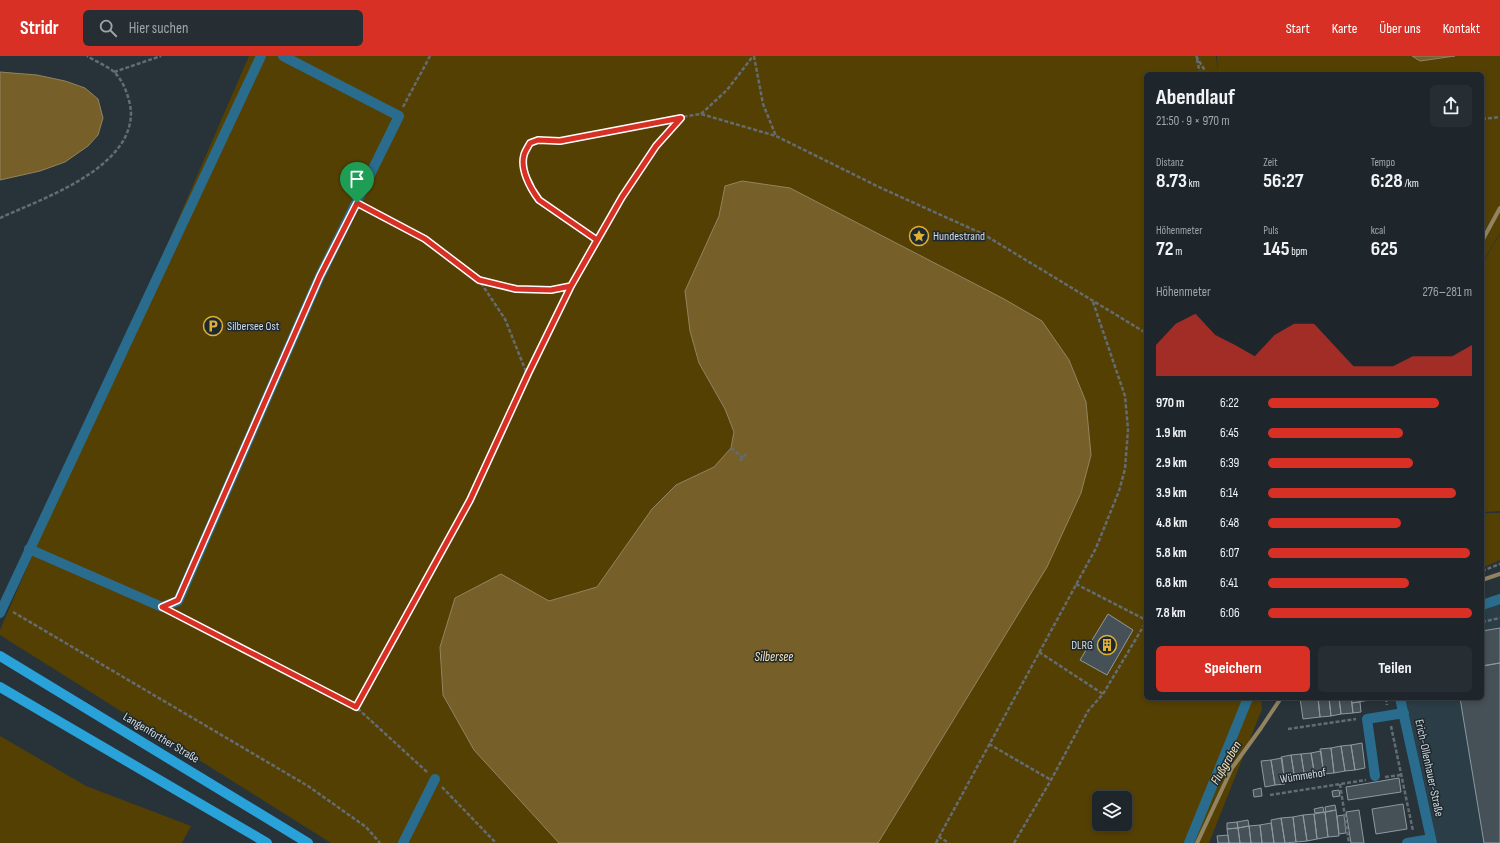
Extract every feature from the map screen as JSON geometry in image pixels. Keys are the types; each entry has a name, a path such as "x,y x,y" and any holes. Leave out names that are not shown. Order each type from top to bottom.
{"main road":[{"name":"Langenforther Straße","path":"0,656 308,843"},
{"path":"0,687 267,843"}],"street":[{"path":"2,609 261,56"},
{"path":"29,549 162,607 178,600 320,276 399,116 283,56"},
{"path":"1484,604 1500,599"},
{"path":"1189,843 1247,700"},
{"name":"Erich-Ollenhauer-Straße","path":"1401,700 1431,841"},
{"path":"1375,778 1367,719 1404,713"},
{"path":"403,843 435,779"},
{"path":"1411,842 1431,841"}],"path":[{"path":"0,218 72,185 106,162 119,146 127,131 131,119 130,105 126,91 114,72 87,56"},
{"path":"114,72 161,56"},
{"path":"399,116 430,56"},
{"path":"701,114 727,90 754,56"},
{"path":"754,56 763,104 776,136"},
{"path":"1196,56 1200,72"},
{"path":"1196,56 1206,72"},
{"path":"597,240 539,200 534,194 523,164 524,153 530,143 538,140 560,141 701,114 776,136 881,188 983,234 1144,332"},
{"path":"1484,119 1500,117"},
{"path":"356,707 470,500 528,374 571,286 622,197 656,146 681,118"},
{"path":"357,203 425,239 479,280 505,319 528,374"},
{"path":"479,280 516,289 551,290 571,286"},
{"path":"936,843 1096,548 1119,491 1125,469 1128,429 1125,396 1092,301"},
{"path":"732,448 743,458"},
{"path":"740,461 746,454"},
{"path":"1484,570 1500,564"},
{"path":"1076,584 1144,620"},
{"path":"162,607 356,707 435,779 496,843"},
{"path":"2,609 308,786 366,827 380,843"},
{"path":"1484,622 1500,618"},
{"path":"1014,843 1051,780 1088,711 1103,694 1144,624"},
{"path":"1039,652 1103,694"},
{"path":"1386,700 1402,775 1411,842"},
{"path":"1288,729 1358,718 1367,719"},
{"path":"989,744 1051,780"},
{"name":"Wümmehof","path":"1270,795 1402,775"},
{"name":"Wümmehof","path":"1340,784 1349,843"},
{"path":"939,837 949,843"}],"shaded area":[{"path":"249,56 1216,56 1218,72 1144,72 1144,700 1261,700 1262,709 1209,843 331,843 0,635 0,630"},
{"path":"1217,56 1500,56 1500,233 1484,260 1484,72 1218,72"},
{"path":"1500,234 1500,511 1484,512 1484,261"},
{"path":"1484,513 1500,513 1500,560 1484,567"},
{"path":"1500,599 1500,843 1432,843 1400,700 1484,700 1484,604"},
{"path":"0,736 86,786 191,826 182,843 0,843"}],"water":[{"path":"1412,56 1455,56 1420,61"},
{"path":"0,72 37,75 65,81 85,88 98,99 103,118 98,135 88,146 65,162 40,171 0,180"},
{"name":"Silbersee","path":"742,181 790,188 1004,299 1042,321 1069,360 1086,402 1091,455 1081,493 1047,567 878,843 559,843 474,750 443,695 440,647 455,598 501,574 549,601 597,587 652,509 676,485 714,467 731,448 734,432 725,409 699,363 690,331 685,291 719,216 725,186"}],"building":[{"name":"DLRG","path":"1108,614 1133,630 1107,675 1080,660"},
{"path":"1500,628 1500,663 1484,666 1484,631"},
{"path":"1500,663 1500,843 1484,843 1460,700 1484,700 1484,666"},
{"path":"1300,700 1318,700 1320,717 1303,719"},
{"path":"1318,700 1329,700 1331,716 1320,717"},
{"path":"1329,700 1339,700 1341,714 1331,716"},
{"path":"1339,700 1351,700 1353,713 1341,714"},
{"path":"1351,700 1370,700 1352,703"},
{"path":"1360,702 1361,712 1353,713 1352,703"},
{"path":"1362,743 1365,768 1355,770 1351,745"},
{"path":"1351,745 1355,770 1345,771 1341,746"},
{"path":"1341,746 1345,771 1334,773 1331,748"},
{"path":"1331,748 1334,773 1324,774 1320,749"},
{"path":"1321,751 1324,776 1315,777 1311,753"},
{"path":"1311,753 1315,777 1305,779 1301,754"},
{"path":"1301,754 1305,779 1295,780 1291,755"},
{"path":"1291,755 1295,780 1285,782 1281,757"},
{"path":"1282,758 1285,784 1275,785 1271,760"},
{"path":"1271,760 1275,785 1265,787 1261,761"},
{"path":"1399,778 1401,792 1348,800 1346,787"},
{"path":"1261,788 1262,796 1254,797 1253,790"},
{"path":"1339,790 1340,796 1333,797 1332,791"},
{"path":"1403,804 1407,829 1376,834 1372,809"},
{"path":"1335,805 1336,810 1326,812 1325,807"},
{"path":"1323,807 1324,812 1315,813 1314,809"},
{"path":"1336,810 1339,836 1328,837 1325,812"},
{"path":"1359,810 1364,843 1351,843 1346,812"},
{"path":"1325,812 1328,837 1317,839 1314,814"},
{"path":"1314,814 1317,839 1307,841 1303,815"},
{"path":"1303,815 1307,841 1296,842 1293,817"},
{"path":"1344,815 1346,833 1339,834 1337,816"},
{"path":"1293,817 1296,842 1285,843 1281,818"},
{"path":"1281,818 1285,843 1274,843 1271,820"},
{"path":"1248,820 1249,826 1238,828 1237,822"},
{"path":"1237,822 1238,828 1227,829 1227,823"},
{"path":"1271,823 1274,843 1262,843 1260,825"},
{"path":"1260,825 1262,843 1251,843 1249,826"},
{"path":"1249,826 1251,843 1240,843 1238,828"},
{"path":"1238,828 1240,843 1229,843 1227,829"},
{"path":"1228,835 1229,843 1218,843 1217,836"}],"waterway":[{"name":"Flußgraben","path":"1484,237 1500,208"},
{"path":"1484,579 1500,574"},
{"name":"Flußgraben","path":"1197,843 1232,768 1280,700"}],"place":[{"name":"Hundestrand","path":"919,236"},
{"name":"Silbersee Ost","path":"213,326"},
{"name":"DLRG","path":"1107,645"}],"route":[{"path":"357,203 320,276 178,600 162,607 356,707 470,500 528,374 571,286 622,197 656,146 681,118 566,138 560,141 538,140 530,143 524,153 523,164 525,173 534,194 539,200 597,240 571,286 551,290 516,289 479,280 425,239 357,203"}]}
